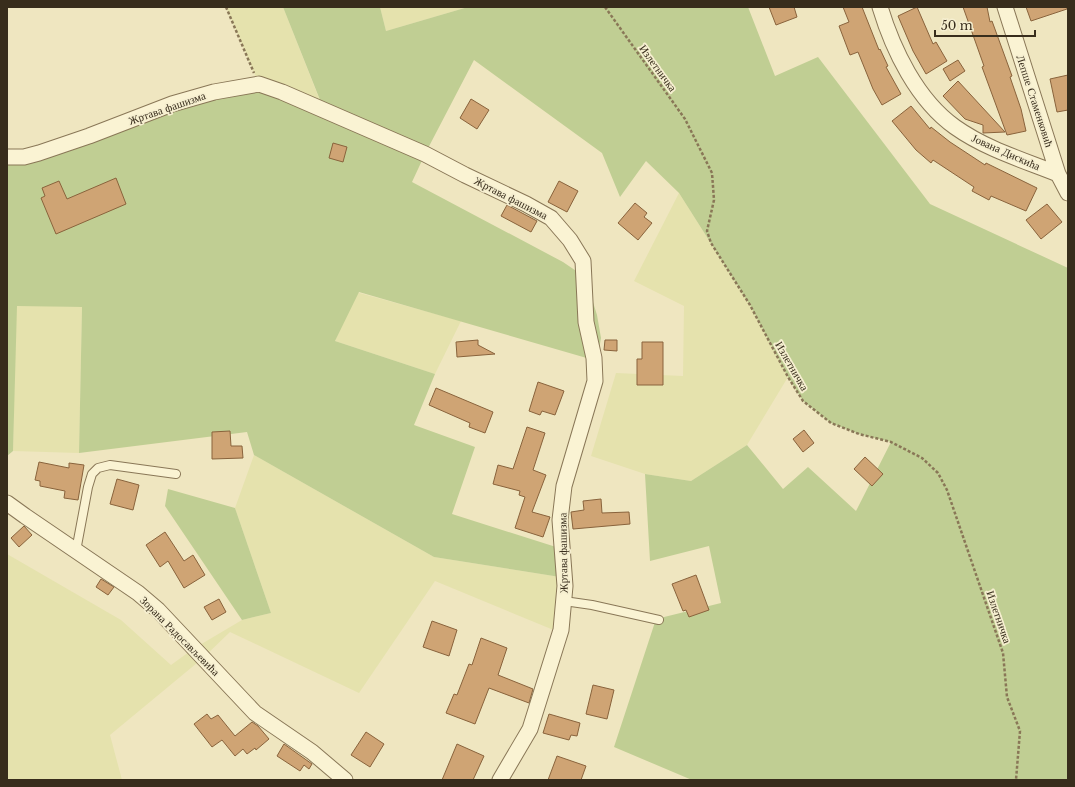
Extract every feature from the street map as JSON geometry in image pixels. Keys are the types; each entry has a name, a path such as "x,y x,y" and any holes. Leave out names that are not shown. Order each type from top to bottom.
{"street":[{"name":"Јована Дискића","path":"880,7 886,28 906,68 917,86 942,117 955,127 992,148 1058,174"},
{"name":"Лепше Стаменковић","path":"1005,7 1058,174 1068,194"},
{"name":"Жртава фашизма","path":"7,157 24,157 39,153 90,136 172,104 214,92 259,84 282,92 424,154 465,176 526,204 551,218 570,240 582,260 586,322 594,358 595,381 564,486 560,520 564,586 561,630 530,729 500,780"},
{"name":"Зорана Радосављевића","path":"7,503 138,593 158,610 255,713 312,752 345,780"}],"lane":[{"path":"76,551 88,487 92,474 98,468 110,465 176,474"},
{"path":"564,601 592,605 659,620"}],"path":[{"path":"226,7 259,84"},
{"name":"Излетничка","path":"605,7 685,119 712,173 714,200 707,231 711,244 750,305 788,377 803,401 831,423 859,434 891,442 922,458 938,473 947,490 1003,653 1007,697 1020,731 1016,780"}],"shaded area":[{"path":"226,7 283,7 324,111 259,84"},
{"path":"380,7 468,7 386,31"},
{"path":"679,193 750,305 788,377 747,445 691,481 645,474 591,456 616,373 683,376 684,306 634,281"},
{"path":"356,292 461,321 435,374 335,341"},
{"path":"16,305 82,307 79,453 13,451"},
{"path":"254,455 434,557 560,577 556,631 435,581 359,693 230,632 203,658 110,735 122,780 7,780 7,554 121,620 171,665 193,649 242,620 271,613 235,508"}],"green space":[{"path":"283,7 380,7 386,31 468,7 748,7 775,76 818,57 930,204 1068,268 1068,780 692,780 614,747 656,619 721,603 709,546 650,561 645,474 691,481 747,445 783,489 808,467 856,511 891,442 859,434 831,423 803,401 788,377 750,305 679,193 646,161 620,197 602,153 474,60 412,182 563,262 585,277 597,315 601,338 597,361 359,292 335,341 435,374 414,425 475,447 452,514 556,547 560,577 434,557 254,455 247,432 79,453 82,307 17,306 13,451 7,456 7,157 259,84 324,110"},
{"path":"168,489 235,508 271,613 242,620 165,506"}],"building":[{"path":"769,7 794,7 797,17 776,25"},
{"path":"843,7 862,7 879,50 880,49 888,66 886,67 901,94 882,105 873,89 858,52 850,55 839,26 849,22"},
{"path":"917,7 933,44 936,42 947,61 926,74 913,51 898,16"},
{"path":"963,7 987,7 990,22 992,21 1012,76 1010,77 1021,109 1026,131 1007,135 982,67 984,66"},
{"path":"1026,7 1067,7 1067,9 1031,21"},
{"path":"958,60 965,71 950,81 943,69"},
{"path":"1068,75 1068,110 1057,112 1050,79"},
{"path":"958,81 1005,132 983,133 983,125 965,119 943,96"},
{"path":"471,99 489,110 477,129 460,118"},
{"path":"911,106 930,129 931,127 950,142 985,165 986,163 1037,188 1026,211 991,196 989,200 972,191 974,187 933,160 931,163 916,150 892,121"},
{"path":"333,143 347,147 343,162 329,158"},
{"path":"116,178 126,204 56,234 41,198 45,196 42,188 59,181 67,199"},
{"path":"559,181 578,191 567,212 548,202"},
{"path":"635,203 647,213 644,217 652,223 638,240 618,223"},
{"path":"1047,204 1062,222 1041,239 1026,220"},
{"path":"507,205 537,221 531,232 501,216"},
{"path":"478,340 478,345 495,354 457,357 456,342"},
{"path":"605,340 617,340 617,351 604,350"},
{"path":"642,342 663,342 663,385 637,385 637,359 642,359"},
{"path":"538,382 564,391 555,415 542,411 540,415 529,411"},
{"path":"436,388 493,412 485,433 469,427 470,423 429,405"},
{"path":"527,427 545,433 533,470 546,475 532,512 550,517 543,537 515,528 525,497 519,495 520,491 493,484 498,465 513,469"},
{"path":"804,430 814,443 803,452 793,439"},
{"path":"230,431 231,446 242,446 243,458 212,459 212,432"},
{"path":"865,457 883,474 872,486 854,469"},
{"path":"39,462 69,468 69,463 84,465 78,500 64,498 65,491 40,486 40,481 35,480"},
{"path":"117,479 139,485 133,510 110,504"},
{"path":"601,499 602,513 629,512 630,524 573,529 571,512 584,510 583,501"},
{"path":"24,526 32,535 19,547 11,538"},
{"path":"165,532 184,561 193,555 205,575 184,588 168,561 160,567 146,545"},
{"path":"696,575 709,610 689,617 686,610 683,611 672,584"},
{"path":"101,579 114,587 108,595 96,587"},
{"path":"219,599 226,612 212,620 204,607"},
{"path":"432,621 457,630 449,656 423,647"},
{"path":"481,638 507,648 498,675 533,689 529,703 489,688 475,724 446,713 454,694 457,695 469,664 472,665"},
{"path":"593,685 614,690 607,719 586,714"},
{"path":"207,714 211,719 218,715 235,736 252,722 258,726 269,739 256,750 255,748 247,754 243,749 235,756 222,740 212,747 194,724"},
{"path":"549,714 580,723 577,736 571,735 569,740 543,733"},
{"path":"366,732 384,744 370,767 351,755"},
{"path":"284,744 312,764 309,769 304,765 300,771 277,756"},
{"path":"457,744 484,756 473,780 442,780"},
{"path":"557,756 586,766 581,780 548,780"}]}
